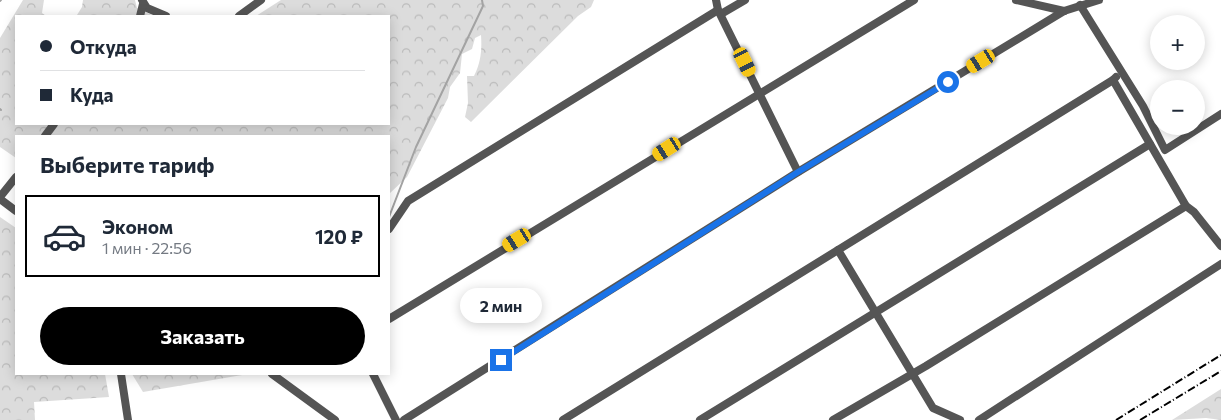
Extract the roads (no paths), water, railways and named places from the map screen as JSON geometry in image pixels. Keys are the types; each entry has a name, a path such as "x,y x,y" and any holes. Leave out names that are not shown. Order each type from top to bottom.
{"street":[{"path":"240,15 261,0"},
{"path":"716,0 720,12 798,172"},
{"path":"390,228 408,201 720,12 745,0"},
{"path":"390,318 914,0"},
{"path":"1016,0 1064,11"},
{"path":"404,420 798,172 1064,11 1099,0"},
{"path":"140,15 142,2"},
{"path":"142,2 155,13 162,15"},
{"path":"1080,5 1143,106 1165,150 1221,114"},
{"path":"564,420 1113,80 1121,73"},
{"path":"1113,80 1186,206 1194,212 1221,246"},
{"path":"700,420 1150,144"},
{"path":"15,178 0,198 15,210"},
{"path":"833,420 1186,206"},
{"path":"838,250 933,408 960,420"},
{"path":"979,420 1221,264"},
{"path":"121,375 128,420"},
{"path":"273,375 335,420"},
{"path":"373,375 394,420"}],"waterway":[{"path":"390,214 416,147 483,6 482,0"}],"railway":[{"path":"1116,420 1221,355"},
{"path":"1140,420 1221,371"}]}
